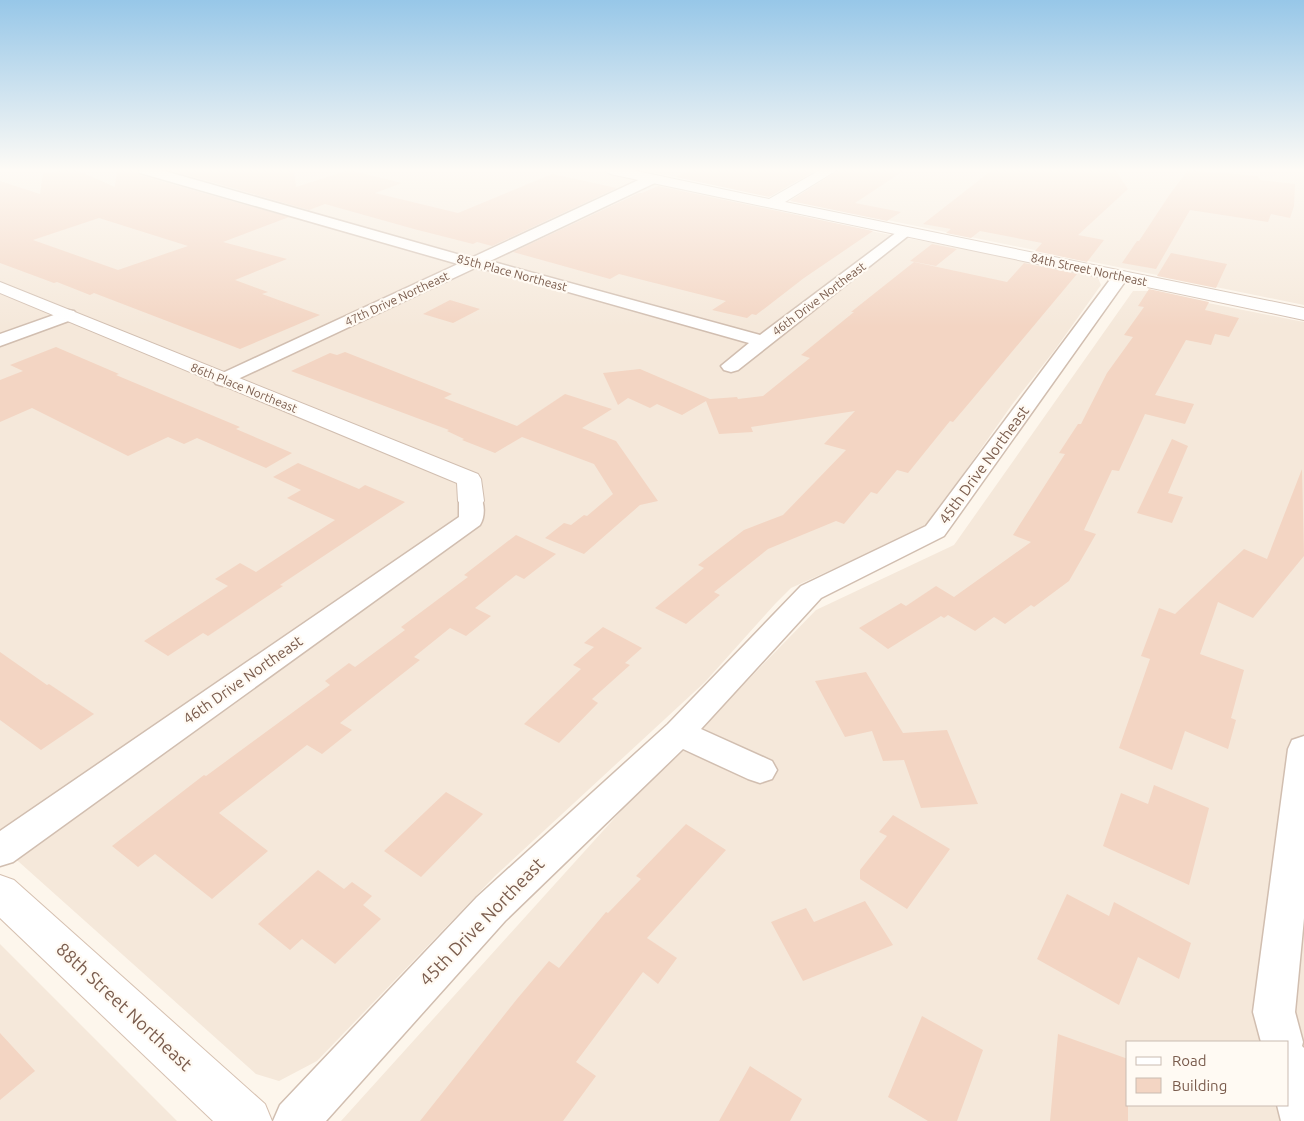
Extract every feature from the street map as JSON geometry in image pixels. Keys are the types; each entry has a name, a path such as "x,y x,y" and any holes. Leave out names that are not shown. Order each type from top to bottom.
{"street":[{"name":"85th Place Northeast","path":"330,222 725,332 764,341"},
{"name":"47th Drive Northeast","path":"223,380 560,222"},
{"name":"84th Street Northeast","path":"861,222 1304,314"},
{"name":"46th Drive Northeast","path":"731,366 906,232"},
{"name":"45th Drive Northeast","path":"296,1121 491,909 678,733 811,592 935,531 1121,276"},
{"name":"86th Place Northeast","path":"0,287 469,480 471,501"},
{"path":"0,340 68,315"},
{"name":"46th Drive Northeast","path":"0,851 471,520 471,501"},
{"path":"678,733 760,770"},
{"path":"1282,1041 1274,1012 1304,749"},
{"name":"88th Street Northeast","path":"0,892 248,1121"},
{"path":"1289,1066 1304,1121"}],"shaded area":[{"path":"0,222 831,222 1085,272 1098,278 1101,285 1054,351 1011,406 926,527 791,588 705,682 495,876 317,1061 279,1081 256,1074 0,845"},
{"path":"899,222 1304,222 1304,305"},
{"path":"1133,291 1148,291 1304,322 1304,1121 341,1121 630,801 816,610 954,545"},
{"path":"0,944 177,1121 0,1121"}],"building":[{"path":"0,222 86,222 33,240 118,270 188,246 113,222 275,222 223,242 287,259 235,280 268,292 262,294 320,315 240,349 94,293 90,295 0,263"},
{"path":"390,222 543,222 492,246 477,242 473,244"},
{"path":"576,222 831,222 873,231 804,278 756,315 752,314 747,318 712,310 726,301 619,274 610,279 513,252"},
{"path":"925,222 1092,222 1078,235 1104,240 1087,262 1035,251 1042,243 980,231 971,238 946,233 951,229 923,224"},
{"path":"1151,222 1183,222 1156,269 1122,263 1137,241 1139,241"},
{"path":"932,244 957,249 936,266 910,261"},
{"path":"1171,253 1227,264 1216,288 1157,276"},
{"path":"914,262 1007,282 1024,263 1077,274 953,422 950,421 908,473 897,470 877,494 871,492 844,524 836,521 768,549 714,592 720,595 686,624 655,608 704,568 698,565 744,530 783,515 846,450 824,444 855,411 751,427 753,432 719,434 706,401 682,415 657,404 650,408 628,398 618,405 603,373 640,369 710,399 737,397 738,399 763,396 810,358 801,355"},
{"path":"1149,289 1209,302 1205,310 1239,318 1229,337 1215,334 1211,345 1186,340 1155,395 1194,404 1185,424 1145,414 1119,471 1112,470 1084,530 1096,534 1069,581 1034,607 1031,605 1005,624 994,617 975,631 948,615 944,618 941,616 888,649 859,628 901,603 906,606 936,586 954,597 1031,542 1013,535 1065,454 1059,453 1078,424 1081,424 1107,373 1133,337 1124,335 1144,307 1138,306"},
{"path":"450,300 480,309 453,323 423,314"},
{"path":"56,347 119,374 116,375 240,427 236,429 292,453 266,468 197,438 184,444 168,437 128,456 32,408 0,422 0,380 23,371 10,365"},
{"path":"345,352 452,394 444,398 517,426 565,394 612,409 582,428 616,441 658,501 640,505 584,554 545,538 564,523 571,525 584,515 587,516 613,494 594,464 522,437 495,453 462,440 464,439 447,431 449,430 291,371 330,353 337,355"},
{"path":"1172,439 1188,446 1168,493 1183,497 1172,523 1137,513"},
{"path":"298,463 359,489 365,485 405,502 280,585 283,586 208,636 203,633 168,656 144,641 228,586 215,579 240,563 256,572 335,520 287,498 301,490 273,477"},
{"path":"1302,469 1304,556 1253,618 1218,602 1200,654 1244,670 1231,718 1236,720 1228,749 1185,731 1172,770 1119,748 1150,659 1141,656 1159,608 1175,614 1244,549 1267,559"},
{"path":"516,535 556,554 524,579 516,575 475,608 491,616 466,636 450,628 414,657 420,660 340,723 352,730 322,754 307,745 219,813 268,851 212,899 155,854 138,867 112,846 204,775 206,776 330,685 325,681 349,663 355,667 405,630 401,627 468,577 464,575"},
{"path":"603,627 642,648 625,663 630,665 592,699 598,703 559,743 524,724 581,669 573,665 594,647 584,643"},
{"path":"0,652 47,685 49,684 94,714 41,750 0,720"},
{"path":"866,672 903,733 947,730 978,804 921,808 904,760 883,761 872,731 845,737 815,681"},
{"path":"1154,785 1209,808 1189,885 1103,846 1121,793 1148,804"},
{"path":"446,792 483,814 421,877 384,851"},
{"path":"893,815 950,849 907,909 860,879 860,870 887,836 879,832"},
{"path":"686,824 726,850 647,938 677,958 658,984 643,972 576,1062 596,1076 563,1121 420,1121 549,961 559,968 606,912 608,913 641,879 636,876"},
{"path":"318,870 344,889 352,882 372,896 363,905 381,919 335,964 302,939 290,950 258,924"},
{"path":"1067,894 1109,916 1114,902 1191,943 1179,979 1138,957 1119,1005 1037,959"},
{"path":"865,901 893,945 803,981 771,922 806,908 814,922"},
{"path":"922,1016 983,1050 957,1121 928,1121 888,1097"},
{"path":"0,1033 35,1071 0,1100"},
{"path":"1058,1034 1126,1058 1126,1106 1128,1106 1128,1121 1050,1121"},
{"path":"750,1066 802,1099 790,1121 719,1121"}]}
